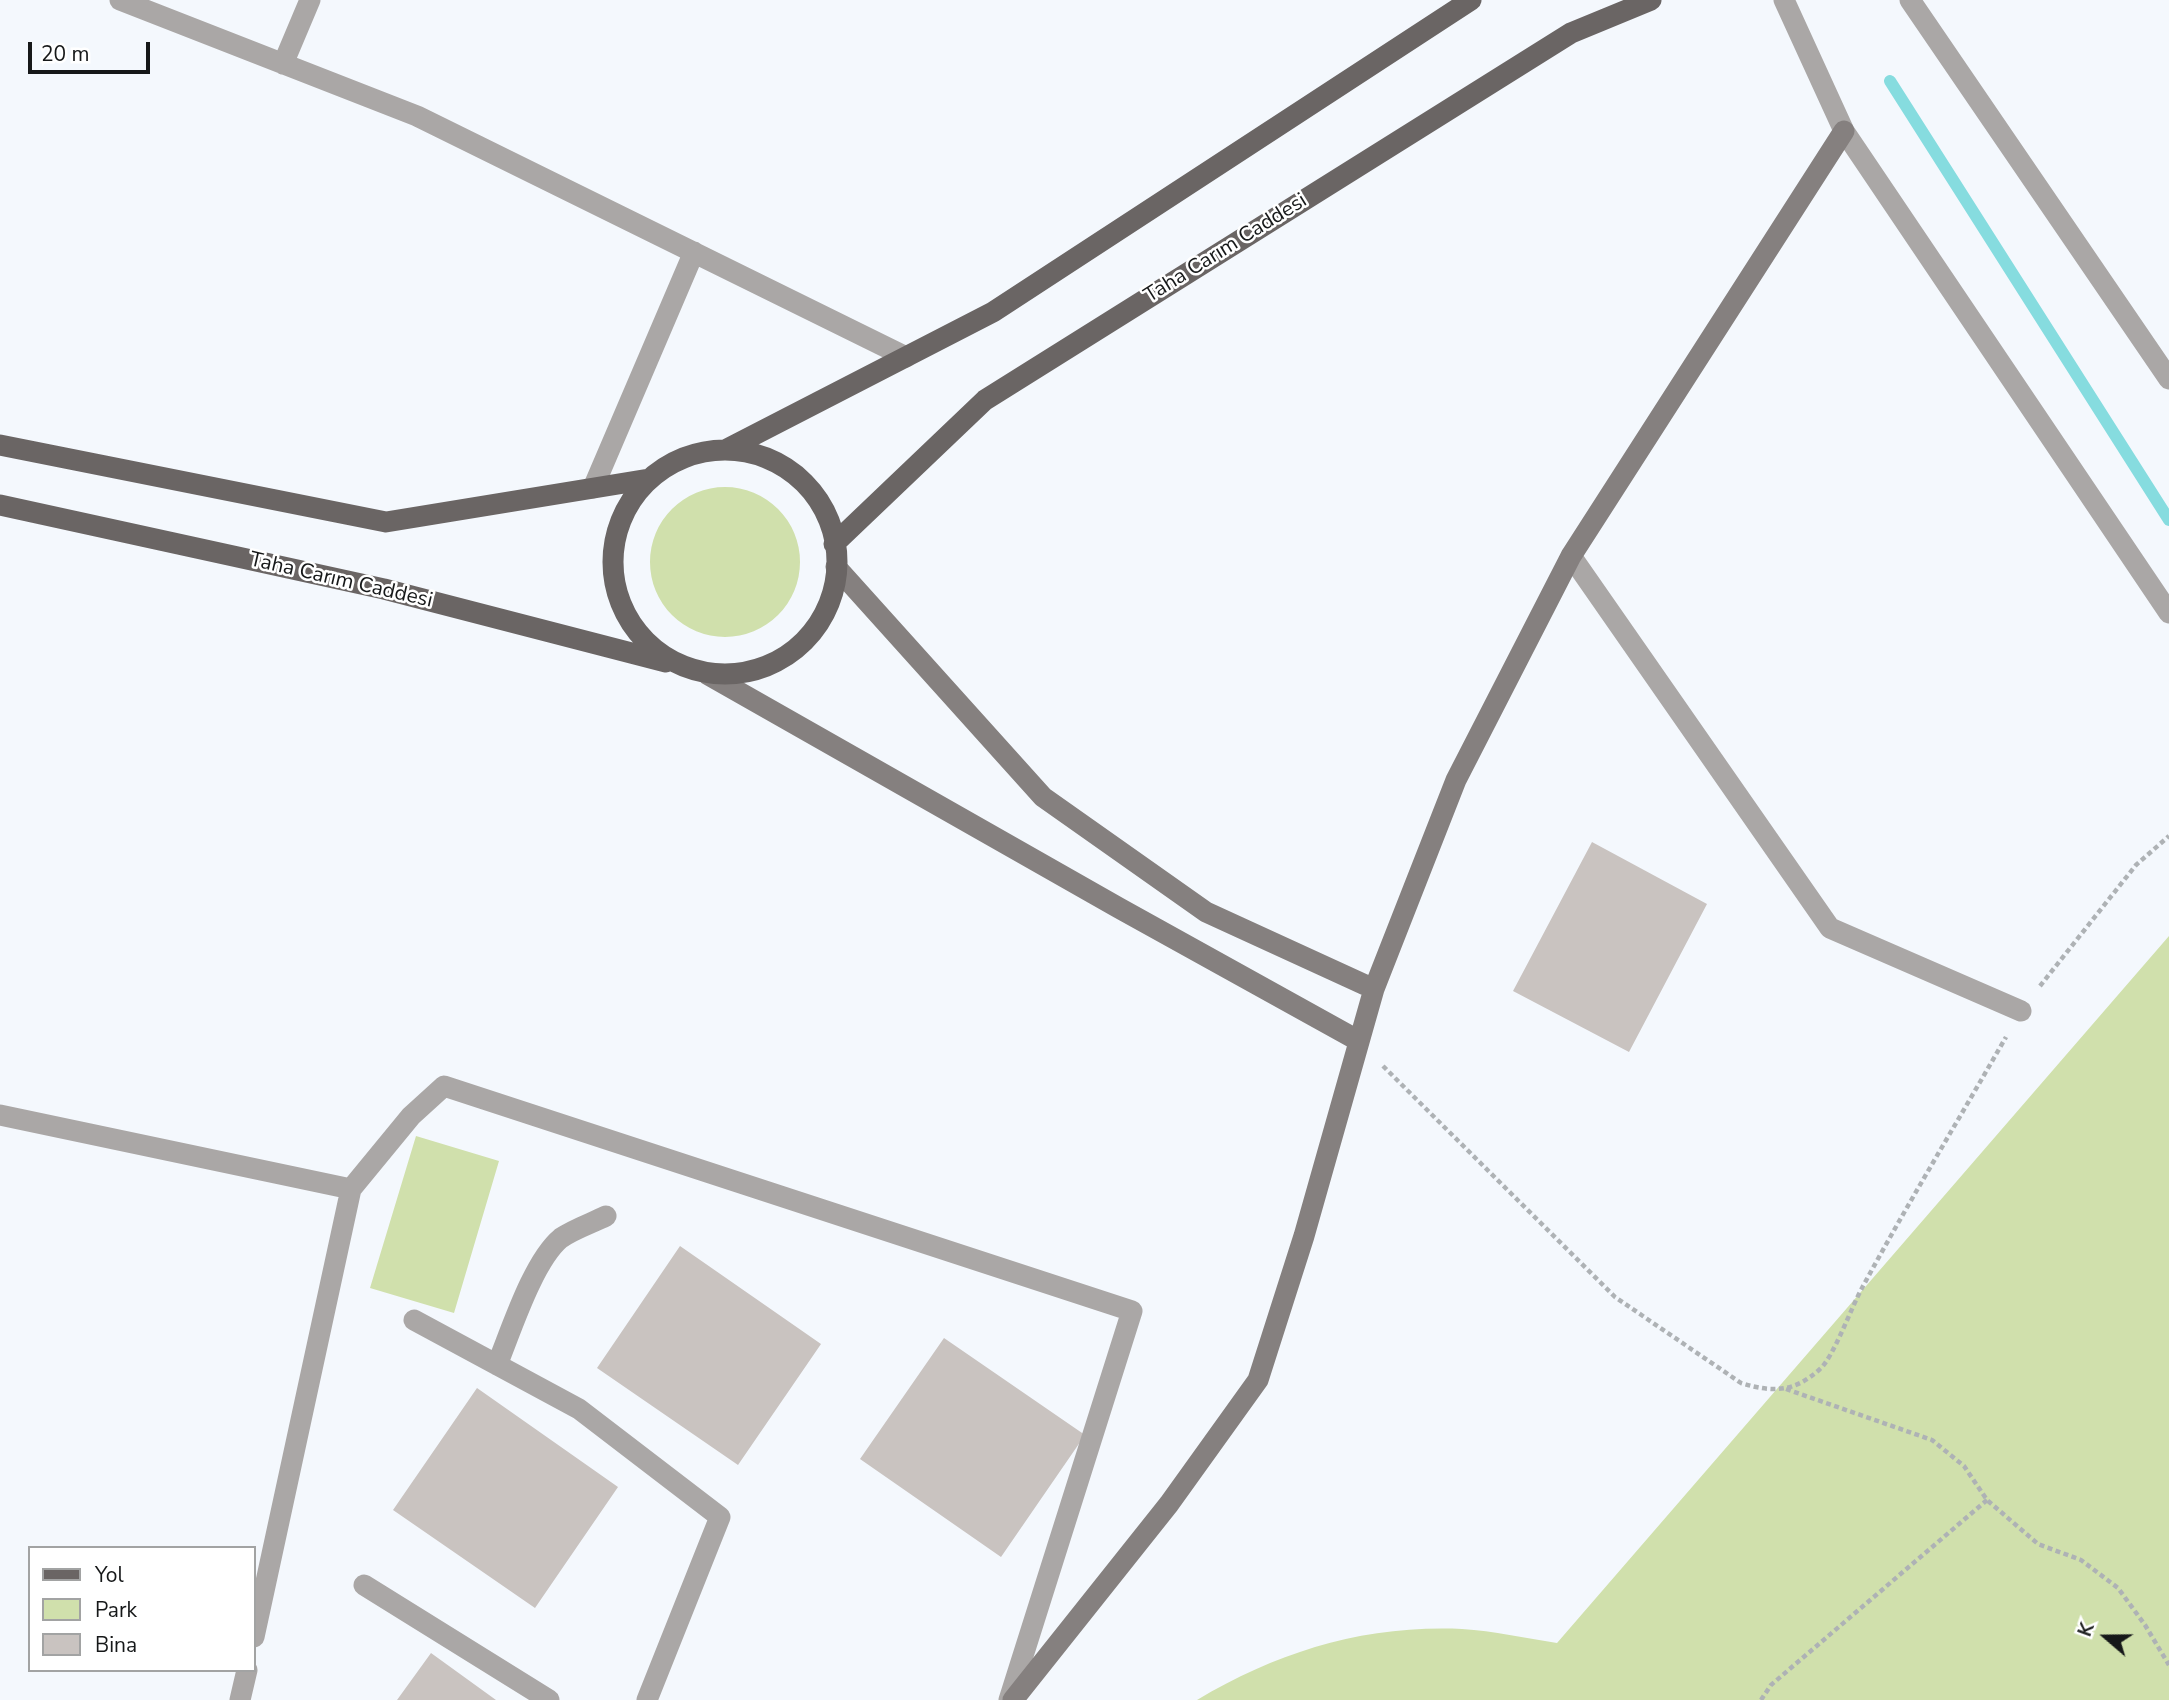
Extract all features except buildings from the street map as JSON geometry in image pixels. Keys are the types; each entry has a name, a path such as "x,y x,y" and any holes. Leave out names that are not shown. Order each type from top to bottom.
{"main road":[{"path":"726,449 993,312 1471,0"},
{"name":"Taha Carım Caddesi","path":"834,544 985,400 1571,33 1651,0"},
{"path":"0,445 386,522 649,479"},
{"path":"726,449 760,454 790,470 814,494 830,524 834,544 837,557 835,586 825,612 809,636 789,655 763,668 736,674 707,674 680,666 653,649 631,625 618,597 612,565 616,533 628,504 649,479 671,463 698,453 726,449"},
{"name":"Taha Carım Caddesi","path":"0,505 384,589 680,666"}],"street":[{"path":"120,0 417,116 906,357"},
{"path":"283,64 310,0"},
{"path":"1784,0 1844,131 2169,614"},
{"path":"1910,0 2169,379"},
{"path":"1011,1700 1169,1504 1258,1380 1304,1236 1374,989 1456,780 1571,556 1844,131"},
{"path":"593,488 694,252"},
{"path":"1571,556 1830,928 2021,1011"},
{"path":"836,567 1043,797 1206,912 1374,989"},
{"path":"707,674 1359,1041"},
{"path":"256,1628 351,1189 411,1116 444,1086 1132,1311 1011,1700"},
{"path":"0,1115 351,1189"},
{"path":"497,1365 528,1287 551,1250 562,1238 606,1216"},
{"path":"414,1320 579,1409 720,1517 647,1700"},
{"path":"364,1585 549,1700"},
{"path":"240,1700 247,1672"}],"path":[{"path":"1359,1041 1615,1297 1741,1384 1763,1390 1786,1389 1806,1381 1824,1366 1861,1289 2021,1011 2136,865 2169,836"},
{"path":"1786,1389 1932,1440 1964,1466 1987,1500 2038,1544 2081,1560 2118,1588 2169,1665"},
{"path":"1761,1700 1771,1685 1987,1500"}],"green space":[{"path":"725,487 754,493 778,509 794,533 800,562 794,591 778,615 754,631 725,637 696,631 672,615 656,591 650,562 656,533 672,509 696,493"},
{"path":"2169,936 2169,1700 1197,1700 1291,1655 1357,1637 1426,1629 1462,1629 1557,1643"},
{"path":"416,1136 499,1161 454,1313 370,1288"}],"waterway":[{"path":"1890,81 2169,520"}]}
